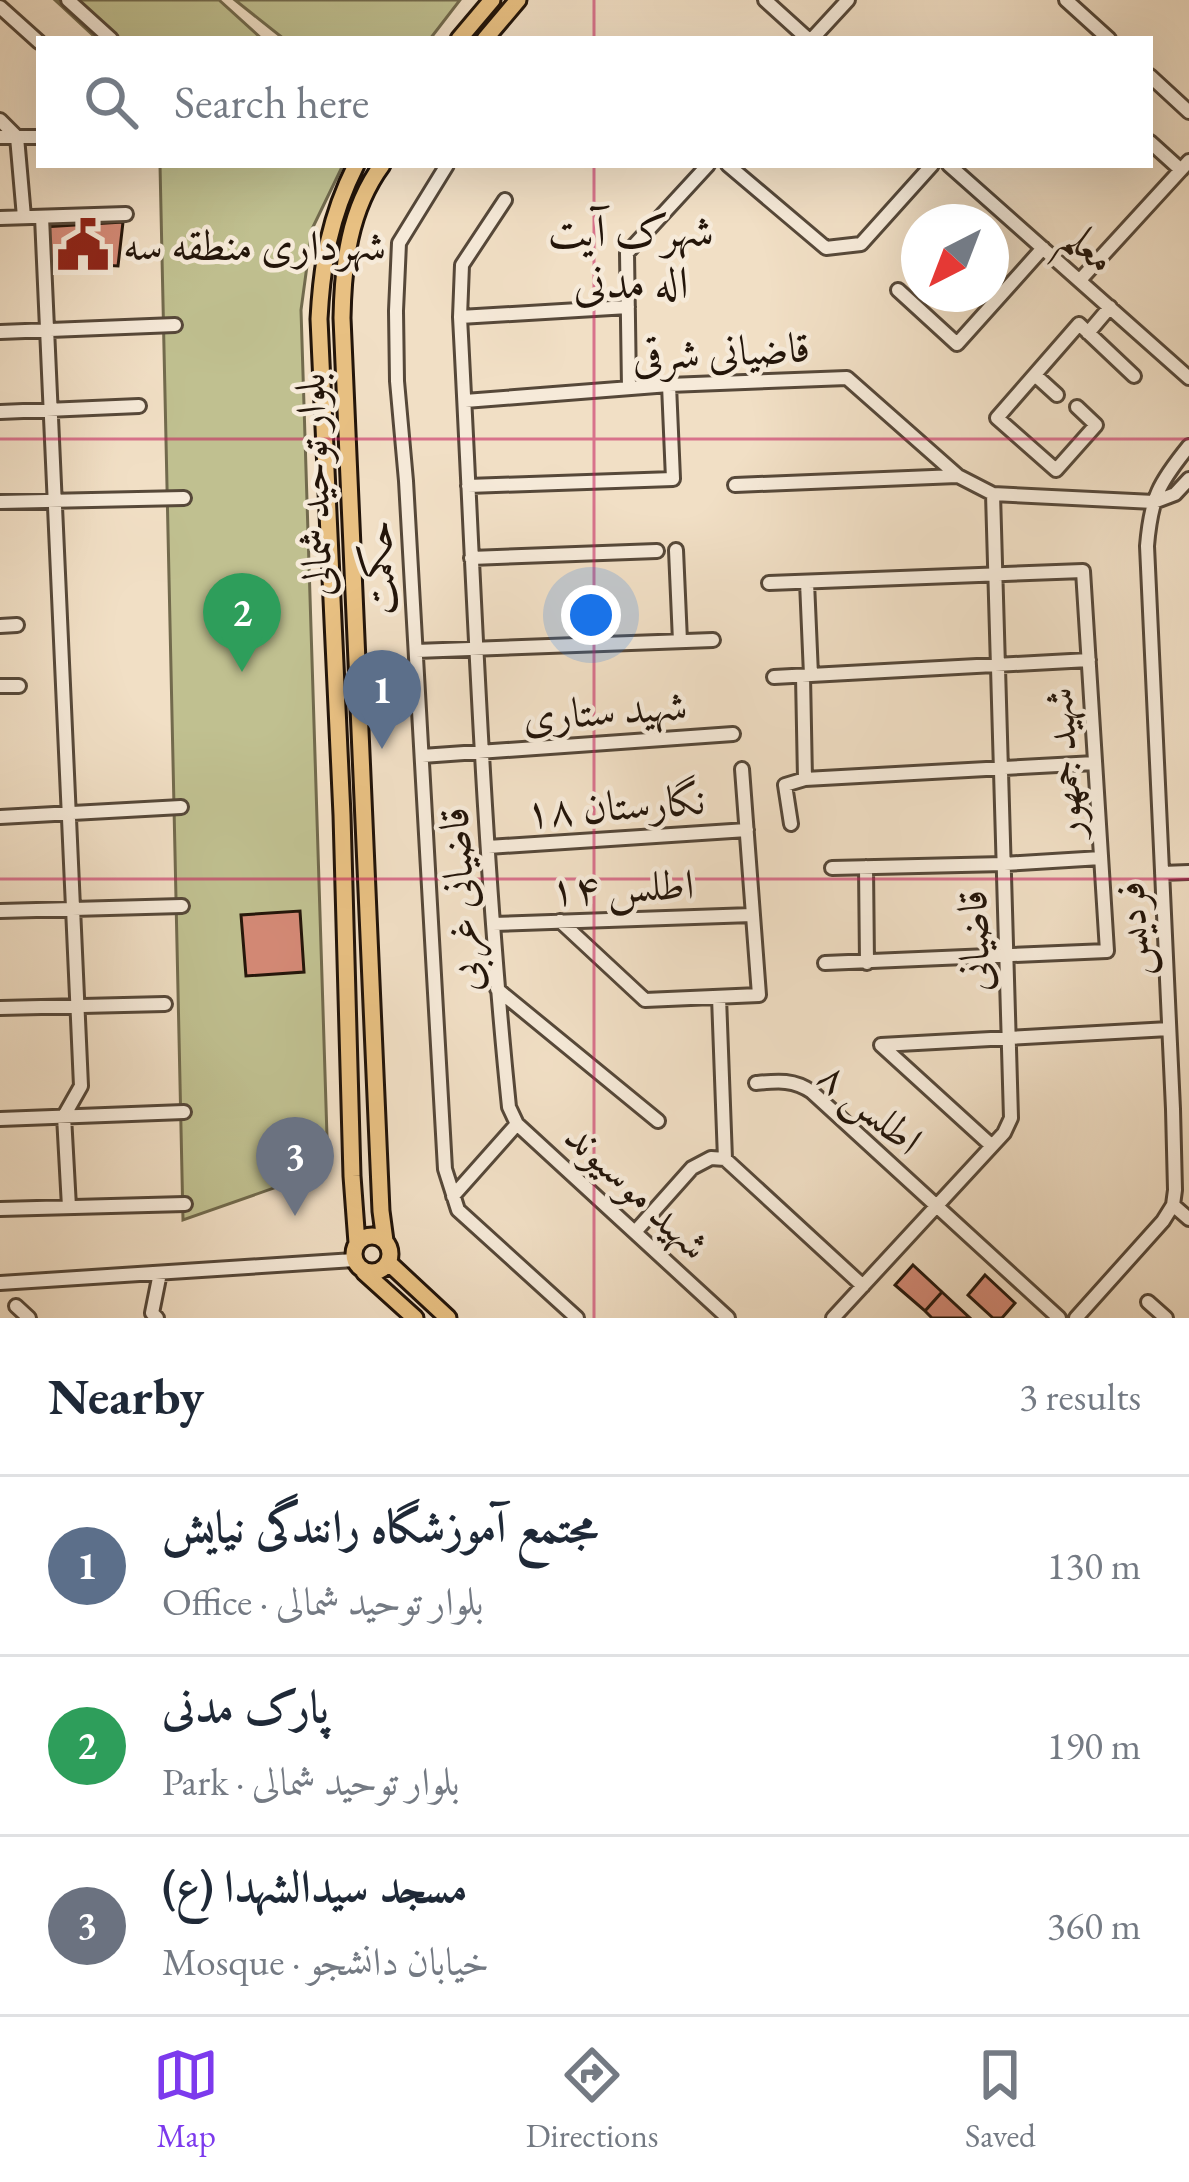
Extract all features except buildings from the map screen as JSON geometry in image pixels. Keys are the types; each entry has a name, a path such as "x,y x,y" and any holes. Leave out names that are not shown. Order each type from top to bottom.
{"main road":[{"path":"462,36 492,0"},
{"path":"488,36 518,0"},
{"name":"بلوار توحید شمالی","path":"355,168 330,230 320,319 357,1243"},
{"name":"بلوار توحید شمالی","path":"380,168 357,211 347,250 342,319 385,1241"},
{"path":"358,1265 377,1273 391,1256 385,1241 371,1236 357,1243 358,1265 415,1318"},
{"path":"388,1263 448,1318"}],"street":[{"path":"68,0 108,36"},
{"path":"766,0 807,36"},
{"path":"813,36 848,0"},
{"path":"1074,2 1106,36"},
{"path":"0,7 36,39"},
{"path":"1153,79 1189,112"},
{"path":"0,120 17,137 24,217"},
{"path":"0,137 36,136"},
{"path":"1080,280 1185,165 1153,144"},
{"name":"حکمت","path":"446,168 399,243 396,311 445,1169 453,1196"},
{"path":"629,388 627,253 705,168"},
{"path":"732,168 826,248 861,244 929,168"},
{"name":"معلم","path":"952,168 1189,378"},
{"name":"قاضیانی غربی","path":"505,200 462,265 460,317 475,649 509,1107"},
{"path":"0,218 126,214"},
{"path":"41,217 81,1086 64,1116 69,1207"},
{"path":"1009,281 1043,248"},
{"path":"898,290 901,293"},
{"path":"460,317 628,307"},
{"path":"1088,333 1110,308"},
{"path":"922,312 957,344 982,312"},
{"path":"1077,407 1096,425 1056,470 997,418 1079,324 1134,376"},
{"path":"0,332 175,325"},
{"path":"1162,354 1189,365"},
{"path":"1035,375 1057,395"},
{"name":"قاضیانی شرقی","path":"465,401 669,385 848,378 958,476 993,494 1154,502"},
{"path":"468,486 673,478 669,385"},
{"path":"0,412 139,406"},
{"name":"فردیس","path":"1173,1205 1173,1112 1147,557 1148,529 1162,479 1189,446"},
{"path":"735,485 958,476"},
{"path":"1154,502 1175,494 1189,479"},
{"name":"قاضیانی","path":"833,1318 1004,1133 1011,1118 993,494"},
{"path":"0,502 184,498"},
{"path":"676,550 680,641"},
{"path":"471,558 657,551"},
{"name":"شهید جمهور","path":"995,576 1083,571 1107,951 1006,956"},
{"path":"769,583 995,576"},
{"path":"805,778 808,582"},
{"path":"0,626 17,625"},
{"path":"416,651 712,640"},
{"path":"775,677 1089,660"},
{"path":"0,686 19,686"},
{"name":"شهید ستاری","path":"422,757 734,734"},
{"path":"791,824 785,784 805,778 1095,764"},
{"path":"560,921 645,1000 759,995 742,769"},
{"path":"0,817 181,807"},
{"name":"نگارستان ۱۸","path":"488,847 747,830"},
{"path":"832,868 1101,858"},
{"path":"866,867 867,962"},
{"path":"1162,873 1189,872"},
{"path":"0,911 182,906"},
{"name":"اطلس ۱۴","path":"493,923 752,915"},
{"path":"825,962 1006,956"},
{"path":"497,989 658,1121"},
{"path":"719,997 725,1160"},
{"path":"0,1008 165,1004"},
{"path":"992,1146 881,1045 1169,1029"},
{"name":"اطلس ۸","path":"756,1084 801,1084 1059,1318"},
{"name":"شهید موسیوند","path":"509,1107 517,1124 728,1318"},
{"path":"1173,1112 1189,1111"},
{"path":"0,1119 184,1112"},
{"path":"517,1124 453,1196 458,1210 577,1318"},
{"path":"635,1232 692,1168 711,1158 725,1160 863,1286"},
{"path":"0,1209 185,1204"},
{"path":"1076,1318 1173,1205 1189,1220"},
{"path":"0,1283 358,1265"},
{"path":"152,1316 160,1274"},
{"path":"1148,1302 1166,1318"},
{"path":"16,1306 29,1318"}],"green space":[{"path":"55,0 219,0 259,36 94,36"},
{"path":"235,0 460,0 432,36 280,36"},
{"path":"160,168 342,168 312,229 301,310 328,1169 183,1220"}],"place":[{"name":"شهرداری منطقه سه","path":"83,245"},
{"name":"پارک مدنی","path":"242,672"},
{"name":"مجتمع آموزشگاه رانندگی نیایش","path":"382,749"},
{"name":"مسجد سیدالشهدا (ع)","path":"295,1216"}],"district":[{"name":"شهرک آیت اله مدنی","path":"631,256"}]}
